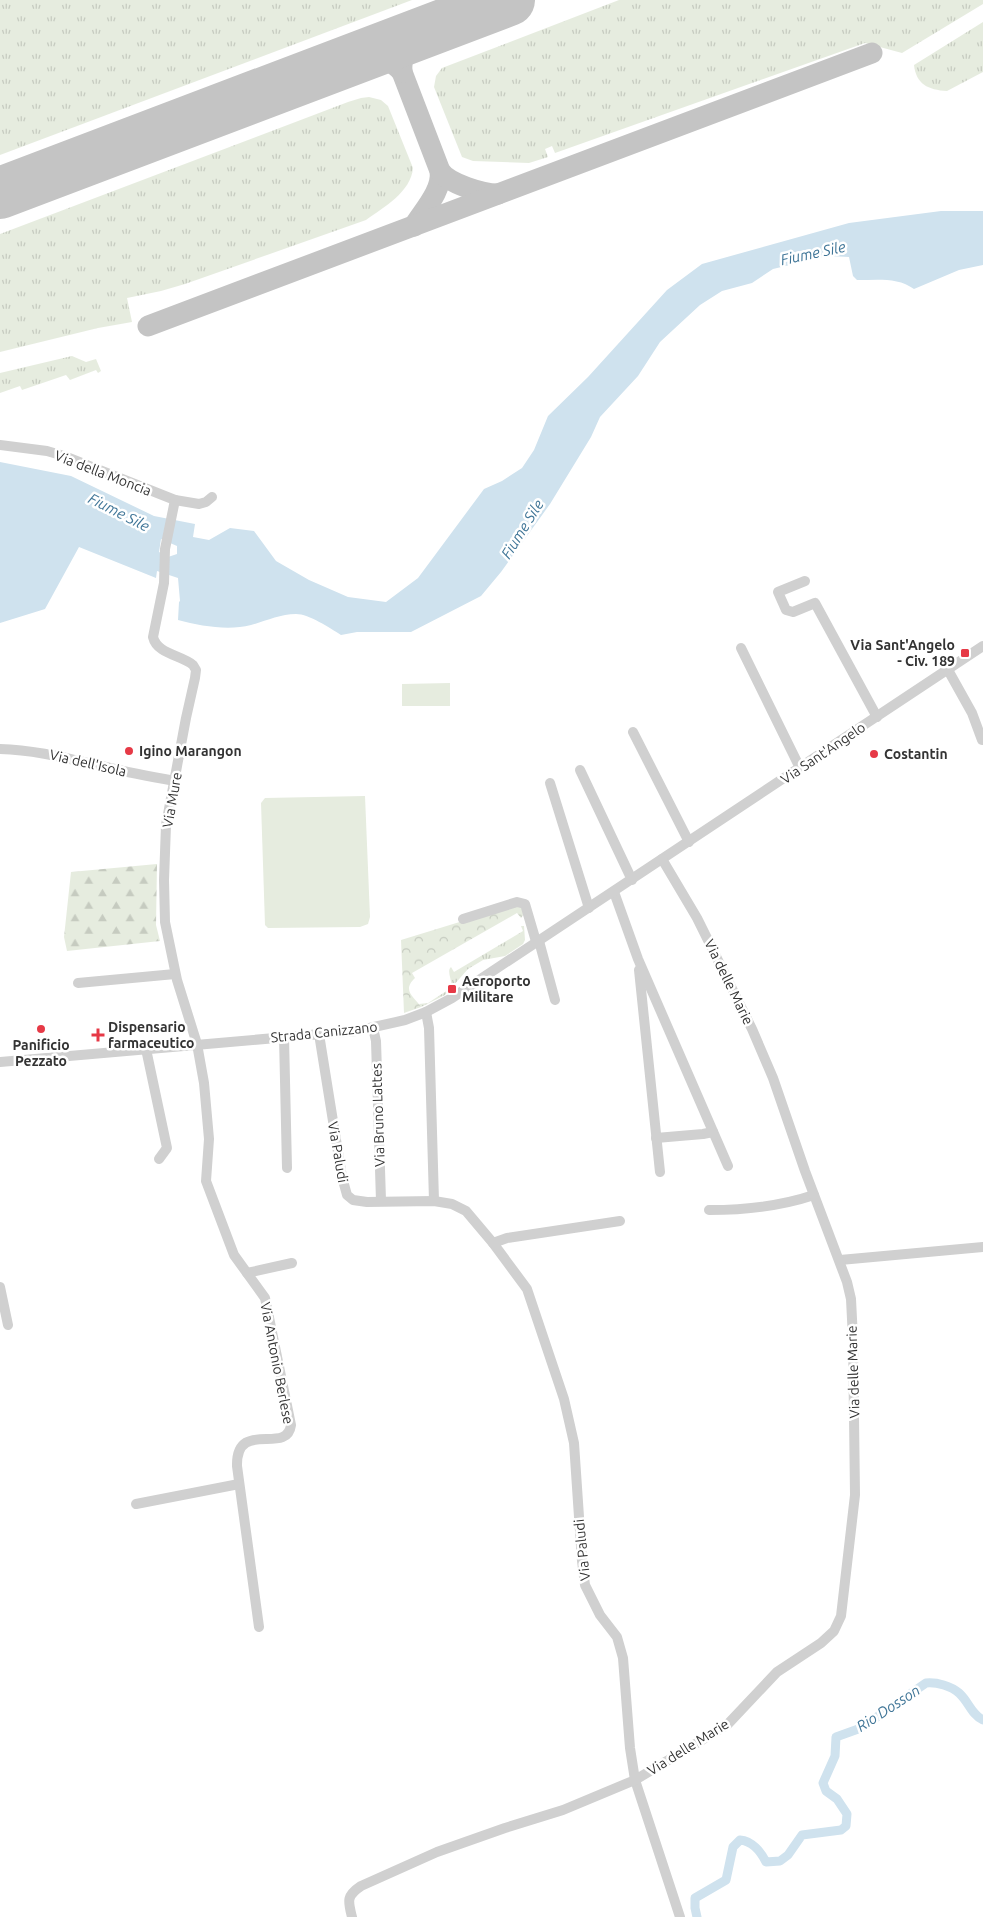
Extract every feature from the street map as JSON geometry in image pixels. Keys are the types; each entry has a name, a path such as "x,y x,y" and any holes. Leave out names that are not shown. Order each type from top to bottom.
{"street":[{"name":"Via della Moncia","path":"0,445 55,453 175,500 199,504 206,502 212,497"},
{"name":"Via Mure","path":"175,500 164,552 165,578 153,630 153,640 159,648 190,663 196,670 166,825 164,896 165,922 175,974 197,1044"},
{"path":"805,581 778,592 786,610 793,612 816,603 877,717"},
{"name":"Via Sant'Angelo","path":"662,859 983,646"},
{"path":"741,648 800,768"},
{"path":"948,670 972,713 982,740"},
{"path":"633,732 690,842"},
{"name":"Via dell'Isola","path":"0,749 34,751 62,756 109,768 175,781"},
{"path":"580,770 632,880"},
{"path":"550,783 589,908"},
{"name":"Strada Canizzano","path":"0,1062 319,1034 373,1028 405,1020 426,1012 452,998 662,859"},
{"name":"Via delle Marie","path":"352,1917 348,1902 349,1897 351,1892 361,1886 437,1852 563,1810 635,1780 727,1725 777,1672 821,1643 839,1624 855,1495 855,1392 851,1299 840,1260 814,1195 773,1078 752,1028 697,918 662,859"},
{"path":"614,892 638,959 728,1166"},
{"path":"463,919 520,902 526,906 555,1000"},
{"path":"638,959 660,1172"},
{"path":"78,983 175,974"},
{"path":"426,1012 429,1028 434,1201"},
{"name":"Via Bruno Lattes","path":"373,1028 376,1041 381,1202"},
{"name":"Via Paludi","path":"319,1034 347,1195 353,1200 367,1202 434,1201 452,1204 466,1211 493,1243 527,1289 564,1399 574,1443 585,1585 600,1615 617,1637 623,1658 630,1748 635,1780 680,1917"},
{"path":"284,1037 286,1168"},
{"name":"Via Antonio Berlese","path":"197,1044 204,1083 209,1139 206,1181 234,1255 262,1292 266,1303 291,1425 289,1432 282,1437 248,1441 241,1445 236,1458 259,1627"},
{"path":"146,1049 167,1148 159,1159"},
{"path":"656,1138 713,1132"},
{"path":"709,1210 726,1210 795,1201 814,1195"},
{"path":"493,1243 507,1238 620,1221"},
{"path":"840,1260 983,1247"},
{"path":"247,1273 292,1263"},
{"path":"0,1287 8,1325"},
{"path":"136,1504 239,1484"}],"green space":[{"path":"0,0 412,0 0,155"},
{"path":"619,0 983,0 983,4 902,53 865,43 555,153 552,146 545,149 548,157 529,163 473,161 462,157 434,87 436,76 442,68"},
{"path":"983,22 983,72 947,91 934,89 920,81 915,72 914,65"},
{"path":"369,97 381,100 388,106 413,168 411,177 402,192 366,220 185,284 127,298 132,322 98,328 0,352 0,234 348,102"},
{"path":"72,356 86,362 96,359 101,371 98,373 96,370 70,380 66,375 22,390 20,386 0,393 0,373"},
{"path":"450,683 450,706 402,706 402,684"},
{"path":"365,796 370,917 368,924 360,927 268,928 265,925 261,803 265,798"},
{"path":"157,864 156,925 160,941 67,951 64,937 71,872"},
{"path":"515,905 521,906 524,914 521,918 517,913 412,973 415,978 409,990 421,1007 404,1013 401,940"},
{"path":"521,926 524,926 525,940 523,944 505,956 483,960 468,969 445,995 421,1007 419,1004 428,1003 451,988 449,971 451,967 454,972 523,931"}],"water":[{"name":"Fiume Sile","path":"941,211 983,211 983,265 959,270 914,289 894,281 857,280 853,276 849,257 827,256 773,269 752,283 722,291 700,305 660,342 638,376 600,417 591,437 550,504 501,572 481,596 411,632 357,632 341,635 313,619 296,614 284,615 251,625 233,628 205,626 178,620 180,601 178,578 157,571 156,578 79,547 45,609 0,623 0,462 71,476 154,516 195,524 193,537 209,540 230,528 254,531 276,561 309,580 348,597 386,602 418,578 484,489 502,481 522,468 534,450 548,416 588,377 667,290 702,264 849,223","holes":["161,539 177,546 177,554 168,557 159,552"]}],"waterway":[{"name":"Rio Dosson","path":"697,1917 695,1898 726,1880 733,1847 740,1840 748,1842 756,1848 766,1862 780,1861 788,1855 802,1835 841,1830 846,1826 847,1814 837,1799 826,1791 823,1783 835,1756 836,1737 861,1728 926,1683 935,1683 952,1688 962,1696 976,1715 983,1720"}],"taxiway":[{"path":"402,72 404,53 414,36"},
{"path":"148,326 872,53"},
{"path":"366,55 386,60 402,72 440,171 440,178 435,193 414,226"},
{"path":"440,171 444,176 458,184 498,194"}],"runway":[{"path":"0,193 509,0"}],"place":[{"name":"Via Sant'Angelo - Civ. 189","path":"965,653"},
{"name":"Igino Marangon","path":"129,751"},
{"name":"Costantin","path":"874,754"},
{"name":"Aeroporto Militare","path":"452,989"},
{"name":"Panificio Pezzato","path":"41,1029"},
{"name":"Dispensario farmaceutico","path":"98,1035"}]}
